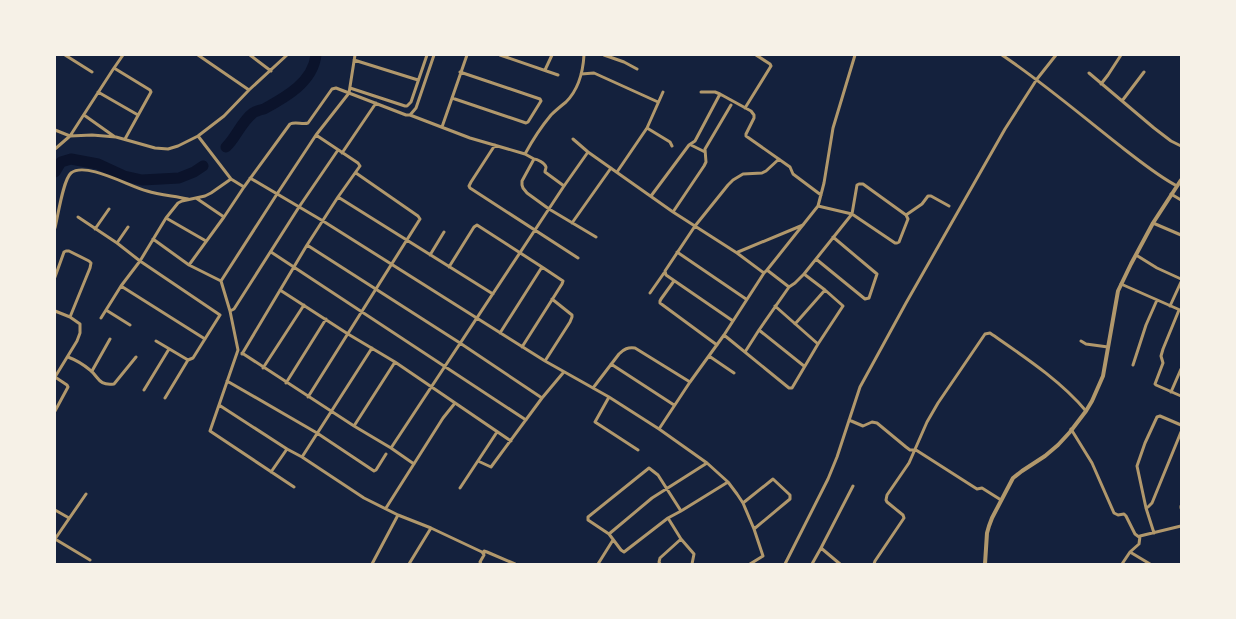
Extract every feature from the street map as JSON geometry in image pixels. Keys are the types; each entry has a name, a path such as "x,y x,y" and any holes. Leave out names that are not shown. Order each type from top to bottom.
{"street":[{"path":"65,55 92,72"},
{"path":"55,149 70,136 123,55"},
{"path":"250,55 271,71"},
{"path":"55,130 70,136 92,135 125,139 155,148 168,149 198,136 224,116 287,55"},
{"path":"350,88 407,106 411,102 427,55"},
{"path":"410,115 416,108 434,55"},
{"path":"442,127 466,55"},
{"path":"500,55 558,75"},
{"path":"545,70 552,55"},
{"path":"525,154 551,115 575,90 581,79 584,55"},
{"path":"604,55 624,62 637,70"},
{"path":"745,108 771,66 756,55"},
{"path":"659,429 724,335 765,271 818,206 833,128 856,55"},
{"path":"1002,55 1037,79 1128,152 1167,181 1177,186"},
{"path":"785,564 837,458 860,387 1005,129 1037,79 1056,55"},
{"path":"1101,84 1121,55"},
{"path":"201,56 249,90"},
{"path":"294,487 211,432 210,429 238,350 222,281 316,135 349,93 354,57 418,80"},
{"path":"114,68 151,92 125,139"},
{"path":"452,98 526,123 541,101 540,99 460,72"},
{"path":"1122,101 1144,72"},
{"path":"581,74 594,73 658,102"},
{"path":"1089,74 1171,141 1181,146"},
{"path":"189,265 290,124 308,123 332,89 336,88 470,138 495,144 537,159 546,166 545,172 564,186"},
{"path":"98,92 138,115"},
{"path":"617,172 647,128 663,92"},
{"path":"701,92 715,92 751,111 754,116 746,135 790,167 794,175 821,195"},
{"path":"651,196 695,141 720,94"},
{"path":"342,153 376,103"},
{"path":"673,212 706,164 705,152 708,144 731,105"},
{"path":"84,115 116,138"},
{"path":"647,128 670,142 672,146"},
{"path":"242,354 307,245 359,168 360,165 316,135"},
{"path":"198,136 231,179 244,187"},
{"path":"573,139 588,152 673,212 789,287"},
{"path":"495,144 471,182 470,188 578,258"},
{"path":"690,145 705,152"},
{"path":"230,311 234,309 338,150"},
{"path":"391,448 588,152"},
{"path":"534,159 523,179 522,185 527,193 549,209 596,237"},
{"path":"650,293 695,226 733,180 743,174 766,172 779,159"},
{"path":"572,223 611,168"},
{"path":"55,228 65,184 72,172 76,171 96,171 146,191 189,199"},
{"path":"308,397 419,221 418,216 356,173"},
{"path":"250,178 323,221 545,362 609,397 659,429 707,464 738,494 743,503 764,556 750,564"},
{"path":"101,318 121,286 140,261 166,218 178,203 211,193 231,179"},
{"path":"985,564 989,526 1013,478 1058,445 1086,410 1103,376 1118,291 1122,280 1153,223 1181,180"},
{"path":"745,352 789,287 804,274 852,214 857,185 863,184 908,217 897,244 852,214 818,206"},
{"path":"1172,194 1181,200"},
{"path":"906,215 922,204 928,196 949,206"},
{"path":"338,197 493,294"},
{"path":"196,198 224,217"},
{"path":"95,229 109,209"},
{"path":"78,217 220,315 193,358 188,360 165,398"},
{"path":"166,218 206,242"},
{"path":"1153,223 1181,235"},
{"path":"449,267 477,225 563,282 522,347"},
{"path":"737,253 804,225"},
{"path":"117,243 128,227"},
{"path":"430,255 444,232"},
{"path":"816,259 865,299 869,298 877,274 833,237"},
{"path":"153,239 189,265 222,281"},
{"path":"307,245 542,398"},
{"path":"55,277 66,251 91,263 70,316"},
{"path":"271,252 526,420"},
{"path":"677,252 746,299"},
{"path":"1136,255 1157,268 1181,278 1170,306"},
{"path":"500,333 542,267"},
{"path":"665,272 674,281 733,321"},
{"path":"724,335 790,388 793,387 804,366 843,306 804,274"},
{"path":"674,281 660,299 660,302 717,345"},
{"path":"1122,284 1180,310 1163,349 1161,356 1163,363 1155,384 1181,396"},
{"path":"121,286 205,339"},
{"path":"280,290 395,362 511,441"},
{"path":"795,324 825,290"},
{"path":"545,362 572,317 552,299"},
{"path":"1133,365 1157,300"},
{"path":"263,368 304,305"},
{"path":"775,306 818,344"},
{"path":"106,310 130,325"},
{"path":"55,311 70,316 80,324 78,341 55,377 68,387 55,411"},
{"path":"286,383 326,319"},
{"path":"759,330 804,366"},
{"path":"874,564 904,518 887,502 886,497 909,463 927,422 985,334 990,333 1046,374 1086,410"},
{"path":"92,371 110,339"},
{"path":"156,341 188,360"},
{"path":"1082,341 1086,344 1108,347"},
{"path":"302,457 372,348"},
{"path":"593,388 611,364 624,350 630,348 635,348 690,382"},
{"path":"144,390 169,349"},
{"path":"238,350 286,383 414,464"},
{"path":"709,356 734,373"},
{"path":"68,357 92,371 98,380 109,385 114,384 136,358"},
{"path":"354,426 395,362"},
{"path":"611,364 674,405"},
{"path":"1171,392 1181,369"},
{"path":"478,461 491,467 563,372"},
{"path":"227,381 317,433 374,471 386,454"},
{"path":"609,397 595,422 638,450"},
{"path":"386,508 443,418 455,403"},
{"path":"219,405 364,498 484,553 484,551 515,564"},
{"path":"1154,533 1146,508 1137,466 1148,435 1157,417 1160,416 1181,425"},
{"path":"849,420 862,426 872,422 876,423 910,450 916,450 977,489 982,488 1001,500"},
{"path":"1071,429 1086,451 1114,513 1118,515 1124,514 1135,534 1140,538"},
{"path":"460,488 497,432"},
{"path":"1146,508 1152,503 1181,432"},
{"path":"271,472 287,449"},
{"path":"609,534 647,502 707,464"},
{"path":"681,511 658,475 648,468 588,519 588,522 609,534 624,552 668,518 681,511 726,483"},
{"path":"743,503 772,479 790,495 790,499 754,529"},
{"path":"812,564 853,486"},
{"path":"86,494 55,539 90,560"},
{"path":"55,510 69,518"},
{"path":"372,564 398,515"},
{"path":"668,518 678,536 694,554 692,564"},
{"path":"1122,564 1130,552 1139,544 1141,536 1181,526"},
{"path":"409,564 431,528"},
{"path":"660,564 660,558 681,539"},
{"path":"598,564 613,540"},
{"path":"822,548 840,564"},
{"path":"1130,552 1150,564"},
{"path":"481,564 484,553"}],"waterway":[{"path":"226,147 253,113 264,109 289,94 304,81 314,65 316,55"},
{"path":"55,172 61,162 71,159 98,164 124,176 142,180 179,178 203,166"}]}
